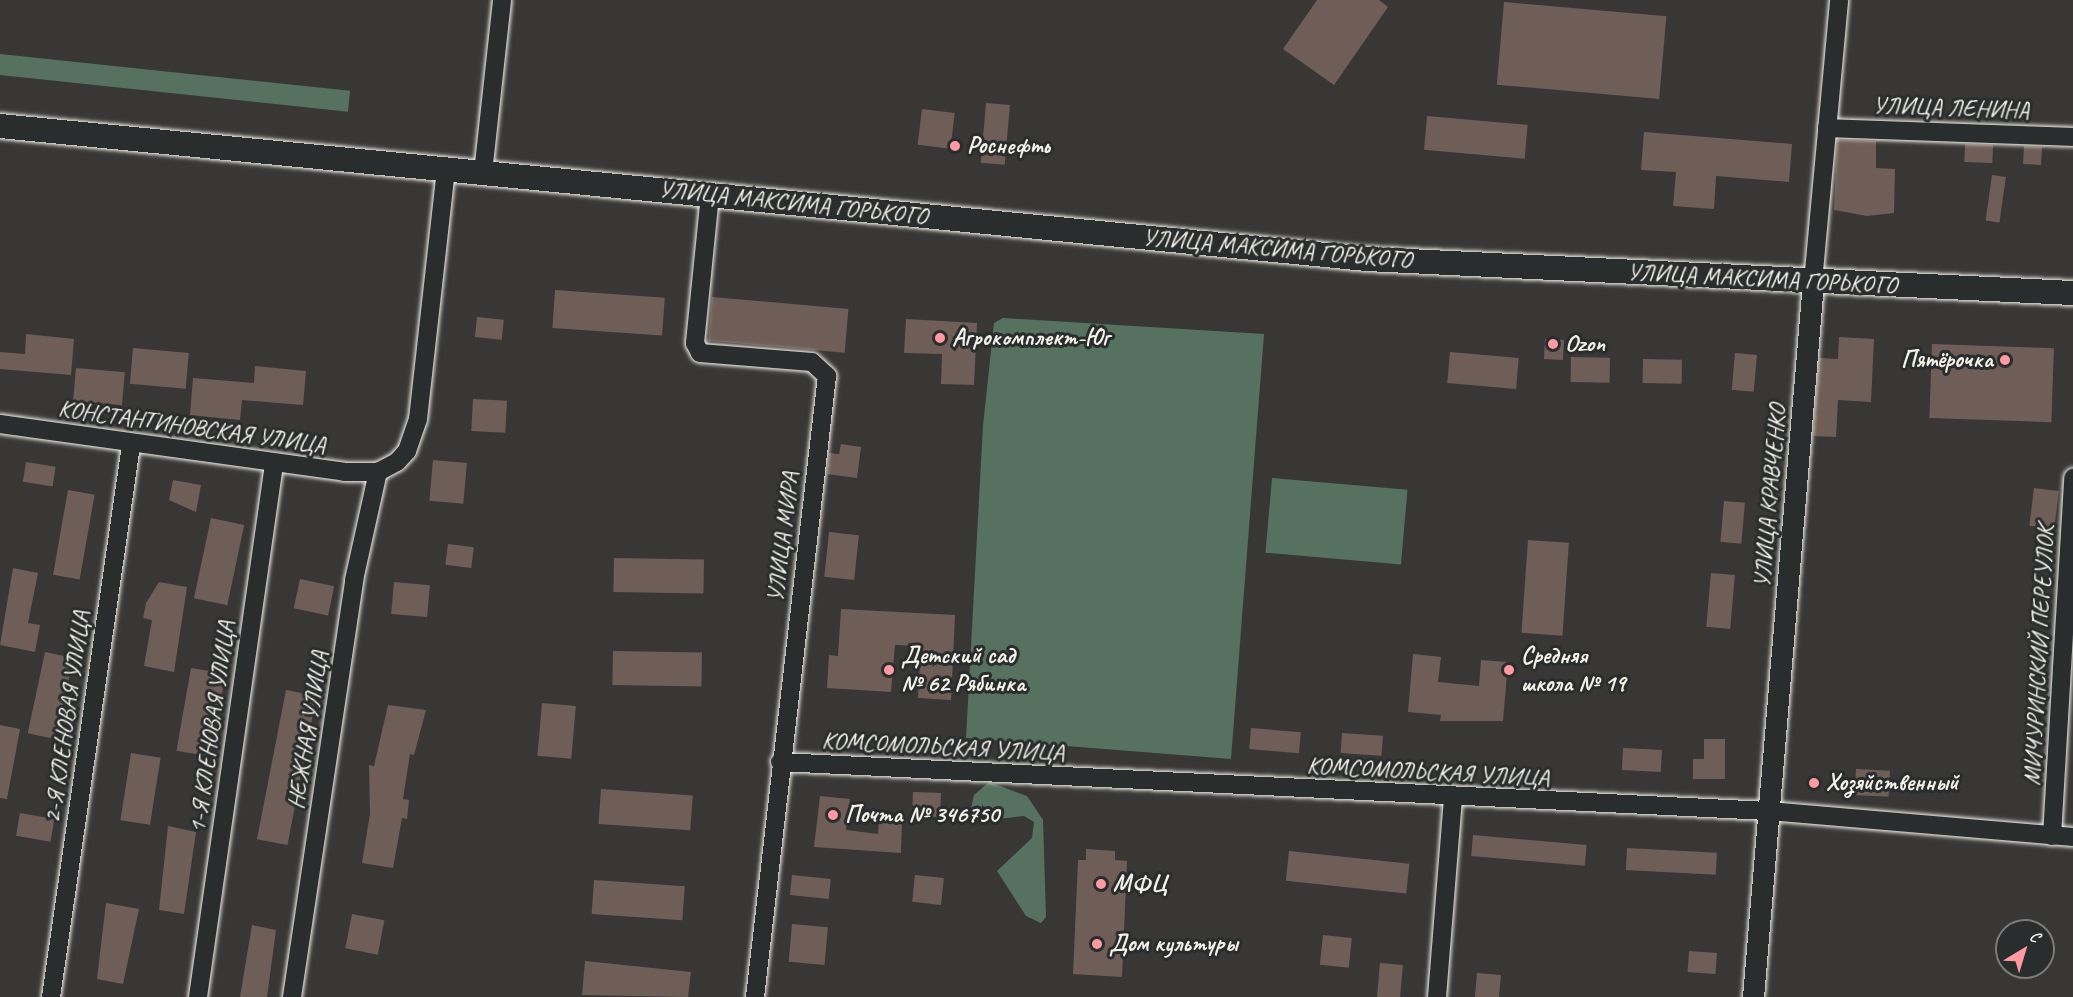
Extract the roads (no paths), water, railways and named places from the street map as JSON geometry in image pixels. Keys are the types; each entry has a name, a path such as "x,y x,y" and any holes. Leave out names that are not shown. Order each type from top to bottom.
{"main road":[{"name":"УЛИЦА МАКСИМА ГОРЬКОГО","path":"0,126 1367,259 2073,293"}],"street":[{"path":"483,173 502,0"},
{"name":"УЛИЦА КРАВЧЕНКО","path":"1753,997 1839,0"},
{"name":"УЛИЦА ЛЕНИНА","path":"1827,128 2073,137"},
{"path":"378,472 407,451 418,419 446,170"},
{"name":"УЛИЦА МИРА","path":"710,195 695,344 700,353 812,362 827,376 780,762 755,997"},
{"name":"КОНСТАНТИНОВСКАЯ УЛИЦА","path":"0,424 131,445 274,464 378,472"},
{"name":"2-Я КЛЕНОВАЯ УЛИЦА","path":"51,997 131,445"},
{"name":"1-Я КЛЕНОВАЯ УЛИЦА","path":"198,997 274,464"},
{"name":"НЕЖНАЯ УЛИЦА","path":"292,997 354,580 378,472"},
{"name":"МИЧУРИНСКИЙ ПЕРЕУЛОК","path":"2052,836 2073,478"},
{"name":"КОМСОМОЛЬСКАЯ УЛИЦА","path":"780,762 1453,798 1769,810 2073,837"},
{"path":"1437,997 1453,798"}],"place":[{"name":"Роснефть","path":"955,146"},
{"name":"Агрокомплект-Юг","path":"940,338"},
{"name":"Ozon","path":"1553,344"},
{"name":"Пятёрочка","path":"2005,360"},
{"name":"Детский сад № 62 Рябинка","path":"889,670"},
{"name":"Средняя школа № 19","path":"1509,670"},
{"name":"Хозяйственный","path":"1814,783"},
{"name":"Почта № 346750","path":"833,815"},
{"name":"МФЦ","path":"1101,884"},
{"name":"Дом культуры","path":"1097,944"}]}
